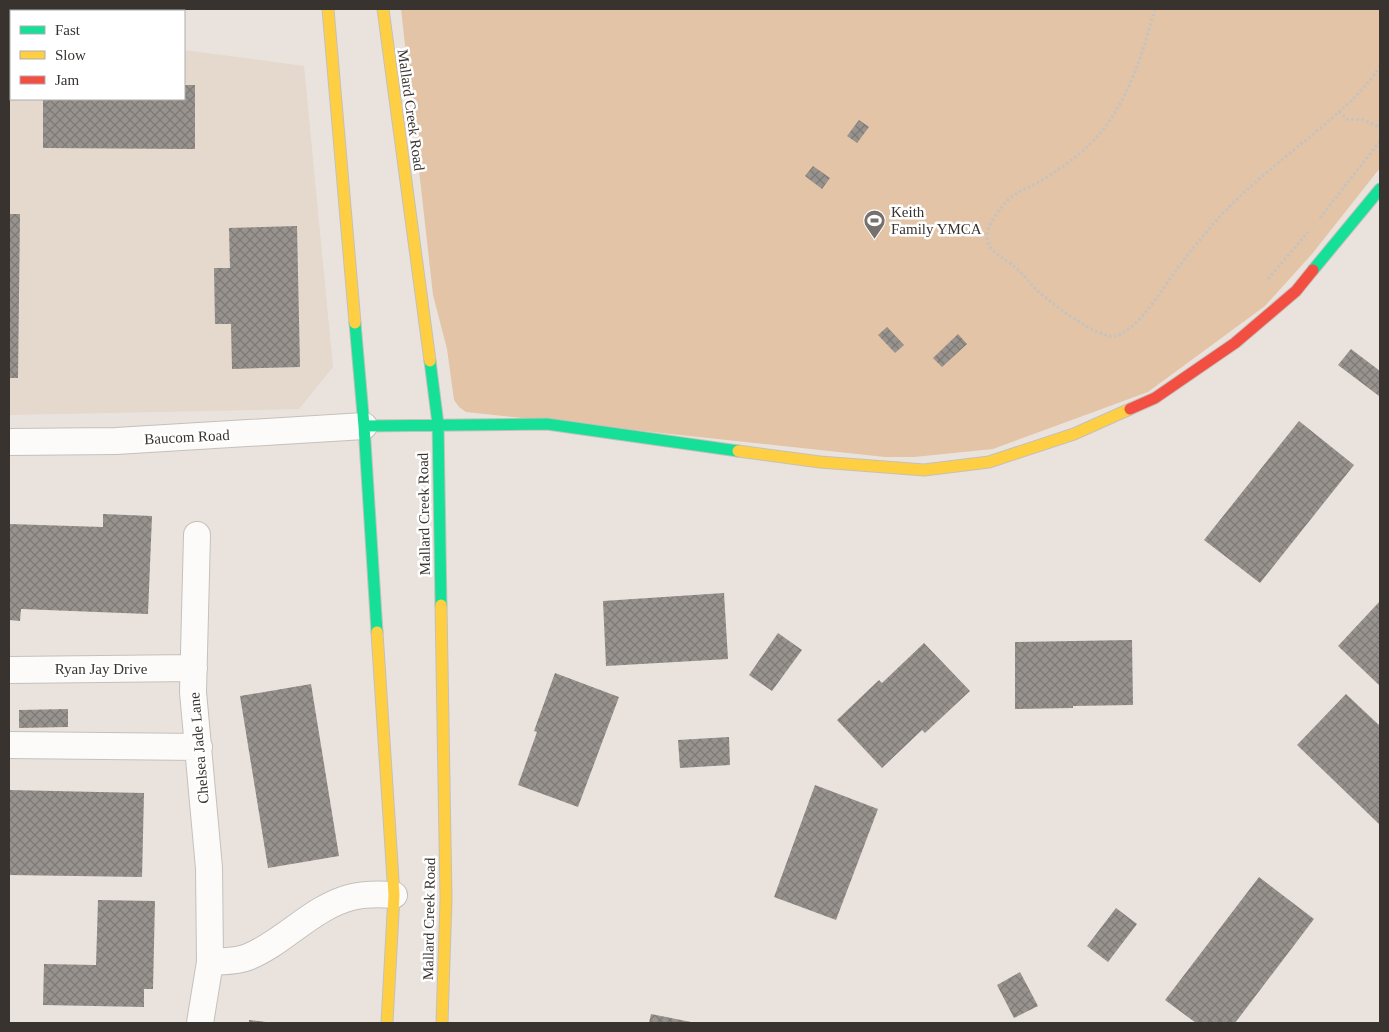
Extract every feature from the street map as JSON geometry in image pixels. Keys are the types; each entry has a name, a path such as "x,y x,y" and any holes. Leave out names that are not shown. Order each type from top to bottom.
{"main road":[{"path":"328,9 364,426 394,895 387,1023"},
{"name":"Mallard Creek Road","path":"383,9 438,424 446,899 442,1023"},
{"path":"364,426 547,424 820,462 924,470 989,462 1074,434 1155,398 1234,343 1296,292 1380,188"}],"street":[{"name":"Baucom Road","path":"9,442 116,441 364,426"},
{"name":"Chelsea Jade Lane","path":"197,534 194,692 209,868 210,962 200,1023"},
{"name":"Ryan Jay Drive","path":"9,670 194,668"},
{"path":"9,745 199,747"},
{"path":"210,962 233,961 247,957 270,945 328,907 352,897 394,895"}],"path":[{"path":"1155,9 1137,66 1122,101 1107,125 1086,149 1044,178 1013,194 994,217 987,233 990,246 998,255 1017,269 1052,303 1102,335 1114,337 1136,323 1198,241 1222,215 1366,87 1380,66"},
{"path":"1339,112 1347,119 1369,121 1380,127"},
{"path":"1316,224 1380,141"},
{"path":"1267,280 1310,231"}],"shaded area":[{"name":"Keith Family YMCA","path":"401,9 1380,9 1380,168 1312,254 1265,306 1148,392 993,449 914,457 885,457 466,412 454,400 447,349 433,295"},
{"path":"9,27 10,100 185,100 185,50 304,66 333,367 299,409 9,415"}],"building":[{"path":"185,85 195,85 195,149 43,148 43,100 185,100"},
{"path":"859,120 869,127 857,143 847,136"},
{"path":"813,166 830,178 822,189 805,176"},
{"path":"9,214 20,214 18,378 9,378"},
{"path":"297,226 300,367 232,369 231,324 215,324 214,268 230,268 229,228"},
{"path":"887,327 904,345 895,353 878,335"},
{"path":"958,334 967,344 942,367 933,358"},
{"path":"1351,349 1380,371 1379,396 1338,365"},
{"path":"1299,421 1354,465 1260,583 1204,540"},
{"path":"103,514 152,516 148,614 21,609 20,621 9,620 9,524 103,527"},
{"path":"724,593 728,659 606,666 603,601"},
{"path":"1380,601 1380,686 1338,646"},
{"path":"778,633 802,650 772,691 749,675"},
{"path":"1132,640 1133,705 1015,709 1015,642"},
{"path":"924,643 970,691 925,733 922,730 882,768 837,720 879,680 882,683"},
{"path":"555,673 619,697 578,807 518,785 537,732 534,731"},
{"path":"311,684 339,856 268,868 240,696"},
{"path":"1346,694 1380,726 1380,825 1297,745"},
{"path":"68,709 68,727 19,728 19,710"},
{"path":"729,737 730,765 680,768 678,740"},
{"path":"815,785 878,809 836,920 774,897"},
{"path":"9,790 144,793 142,877 9,875"},
{"path":"1259,877 1314,919 1235,1023 1196,1023 1165,1000"},
{"path":"98,900 155,901 153,989 144,989 144,1007 43,1005 44,964 96,965"},
{"path":"1116,908 1137,924 1108,962 1087,946"},
{"path":"1020,972 1038,1006 1014,1018 997,985"},
{"path":"651,1014 691,1022 691,1023 649,1023"},
{"path":"249,1020 266,1022 266,1023 249,1023"}],"traffic: fast":[{"path":"1313,270 1380,189"},
{"path":"355,323 364,426 377,632"},
{"path":"430,361 438,424 441,605"},
{"path":"364,426 547,424 738,451"}],"traffic: slow":[{"path":"328,9 355,323"},
{"path":"383,9 430,361"},
{"path":"738,451 820,462 924,470 989,462 1074,434 1130,409"},
{"path":"441,605 446,899 442,1023"},
{"path":"377,632 394,895 387,1023"}],"traffic: jam":[{"path":"1130,409 1155,398 1235,343 1296,291 1313,270"}],"place":[{"name":"Keith Family YMCA","path":"875,240"}]}
